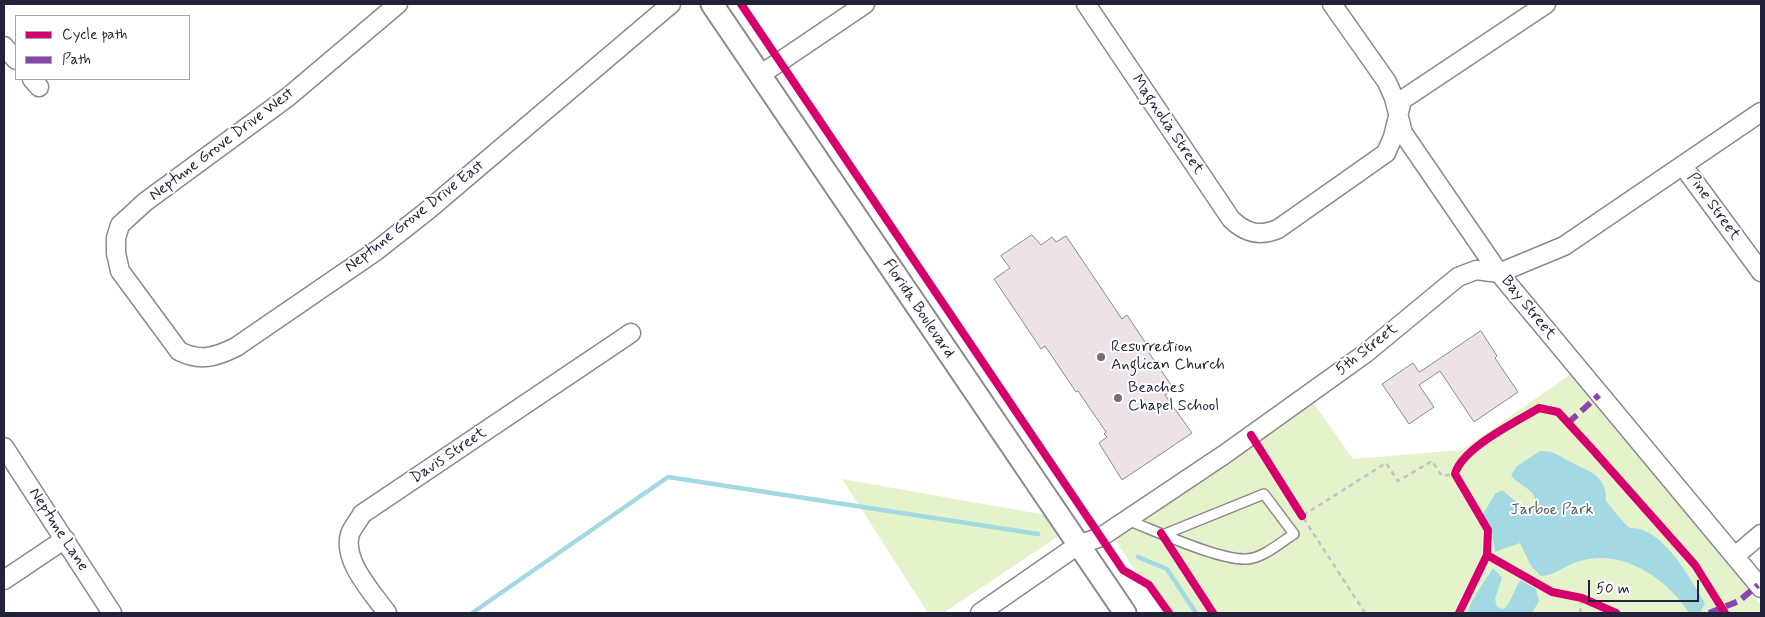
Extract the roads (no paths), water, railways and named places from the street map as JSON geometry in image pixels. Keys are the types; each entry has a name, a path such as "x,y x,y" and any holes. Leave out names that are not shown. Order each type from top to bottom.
{"street":[{"name":"Neptune Grove Drive West","path":"148,312 120,271 116,253 116,238 120,225 145,202 288,97 398,4"},
{"name":"Neptune Grove Drive East","path":"148,312 173,346 188,356 217,357 236,347 376,251 412,223 671,4"},
{"name":"Florida Boulevard","path":"712,4 1125,613"},
{"path":"760,75 865,4"},
{"name":"Magnolia Street","path":"1086,4 1239,227 1259,234 1278,229 1386,153 1393,136 1398,115"},
{"name":"Bay Street","path":"1332,4 1387,82 1403,133 1499,273 1761,588"},
{"path":"1398,115 1402,100 1412,92 1546,4"},
{"path":"4,46 15,59"},
{"name":"5th Street","path":"980,613 1078,545 1101,537 1225,454 1366,353 1458,277 1476,270 1499,273 1564,246 1761,112"},
{"name":"Pine Street","path":"1683,166 1761,272"},
{"name":"Davis Street","path":"387,613 354,565 349,549 350,534 362,514 631,333"},
{"name":"Neptune Lane","path":"4,447 112,613"},
{"path":"1735,556 1761,534"},
{"path":"4,580 65,539"}],"lane":[{"path":"1127,520 1215,553 1247,559 1263,553 1294,534 1264,494 1166,534"}],"water":[{"path":"1540,451 1556,454 1589,471 1600,479 1606,501 1624,522 1630,528 1642,530 1653,535 1674,555 1705,603 1700,613 1689,613 1669,588 1642,569 1627,563 1612,559 1596,558 1580,561 1546,576 1541,576 1531,566 1520,543 1495,552 1492,529 1482,516 1495,494 1502,490 1526,510 1535,508 1532,492 1511,475 1517,466"},
{"path":"1493,568 1502,578 1495,599 1497,607 1504,609 1507,606 1520,580 1536,589 1539,601 1532,613 1467,613"}],"waterway":[{"path":"472,613 668,477 1038,534"},
{"path":"1138,557 1167,569 1196,613"}],"place":[{"name":"Resurrection Anglican Church","path":"1101,357"},
{"name":"Beaches Chapel School","path":"1118,398"}],"park label":[{"name":"Jarboe Park","path":"1552,511"}]}
